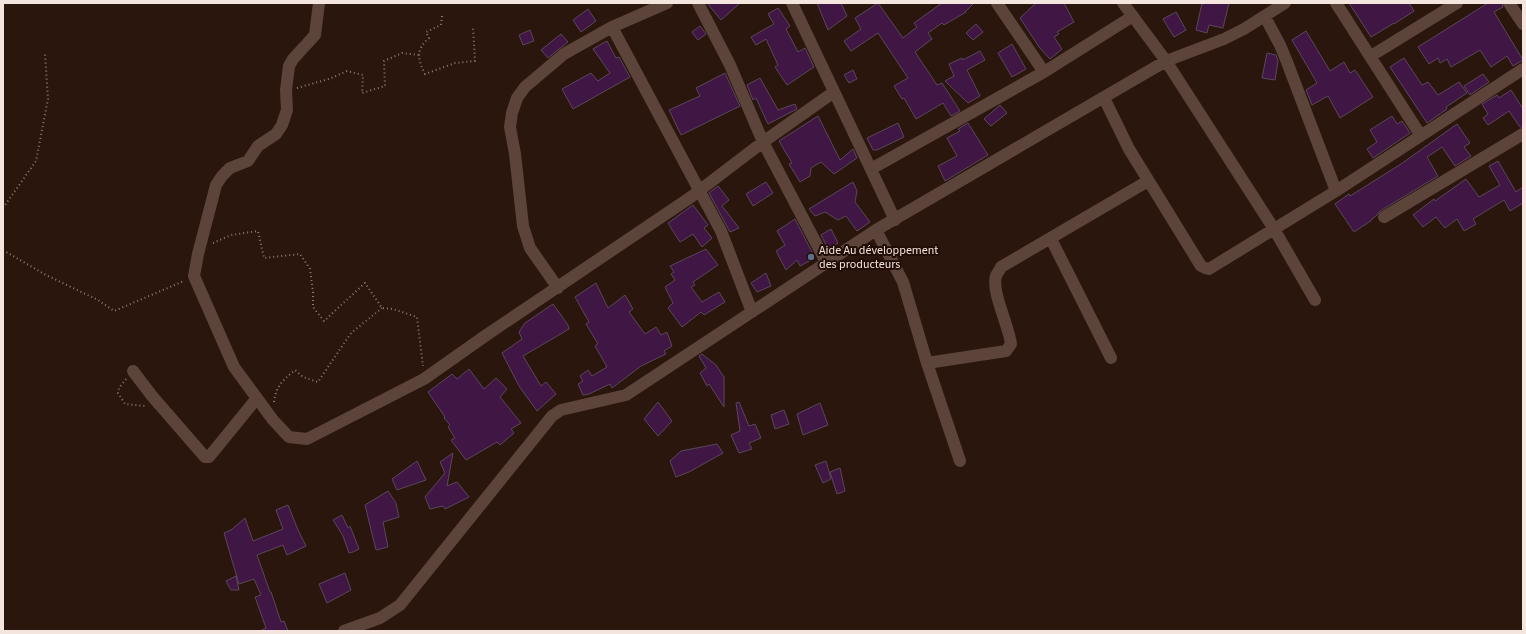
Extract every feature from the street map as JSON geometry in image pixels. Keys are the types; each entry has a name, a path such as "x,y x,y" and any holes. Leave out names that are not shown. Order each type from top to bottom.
{"street":[{"path":"319,3 316,36 288,66 286,90 287,110 285,118 276,134 258,146 248,161 230,168 216,185 198,254 194,276 234,367 273,420 289,437 307,439 424,379 699,190 763,142 834,92"},
{"path":"558,288 530,248 523,226 515,154 510,127 512,112 517,98 525,87 564,54 612,27 667,3"},
{"path":"698,3 730,65 763,142 826,262"},
{"path":"792,3 895,220"},
{"path":"997,3 1044,72"},
{"path":"1123,3 1166,61 1274,229 1315,300"},
{"path":"1336,3 1421,136"},
{"path":"1371,56 1457,3"},
{"path":"1510,3 1523,24"},
{"path":"344,631 380,618 400,604 552,416 561,410 626,395 876,230 1166,61 1224,39 1266,16 1279,5"},
{"path":"870,169 1044,72 1133,16"},
{"path":"1266,16 1287,62 1336,191"},
{"path":"612,27 723,237 752,312"},
{"path":"1104,98 1129,149 1148,181 1201,266 1209,269 1336,191 1523,69"},
{"path":"1384,217 1523,134"},
{"path":"927,364 1006,351 1011,344 1010,335 997,296 995,284 996,276 1001,267 1148,181"},
{"path":"876,230 903,282 927,364 960,461"},
{"path":"1051,239 1110,358"},
{"path":"133,371 190,442 207,458 257,398"}],"path":[{"path":"442,16 441,25 426,32 429,38 424,42 419,55 419,64 425,74 454,63 475,61 473,27"},
{"path":"3,208 36,161 48,99 45,53"},
{"path":"286,90 329,79 347,71 363,75 362,93 385,86 384,61 402,53 419,55"},
{"path":"198,254 205,247 232,236 258,231 264,258 300,254 310,269 313,307 324,321 364,283 382,308"},
{"path":"3,250 44,274 98,300 114,311 194,276"},
{"path":"273,420 276,392 283,380 295,370 303,377 318,382 351,334 382,308 393,309 417,317 424,379"},
{"path":"133,371 119,388 118,393 125,404 149,406"}],"building":[{"path":"707,3 740,3 721,20"},
{"path":"817,3 841,3 847,16 828,30"},
{"path":"878,3 903,38 917,27 914,23 942,3 974,3 966,12 944,25 942,23 928,33 932,39 915,52 937,85 942,83 960,111 951,116 943,103 916,119 904,98 902,99 894,86 908,78 878,33 851,51 844,41 861,29 855,18"},
{"path":"1036,3 1064,3 1074,22 1057,32 1059,34 1054,37 1062,49 1050,59 1039,47 1020,18"},
{"path":"1202,3 1229,3 1223,28 1209,25 1207,33 1196,30"},
{"path":"1349,3 1409,3 1414,11 1371,37"},
{"path":"1488,3 1502,3 1503,7 1494,12 1523,60 1513,66 1507,56 1491,67 1480,50 1451,67 1447,59 1440,63 1438,58 1429,64 1418,47"},
{"path":"778,8 790,26 786,29 798,52 805,48 814,67 787,85 775,67 778,65 766,39 756,45 751,37 774,24 768,14"},
{"path":"588,9 596,21 581,32 573,20"},
{"path":"1176,12 1186,30 1174,37 1163,19"},
{"path":"976,24 983,32 973,40 966,33"},
{"path":"700,26 706,34 698,40 692,32"},
{"path":"530,30 534,41 523,45 519,35"},
{"path":"1306,31 1330,71 1344,62 1350,73 1355,70 1373,97 1340,118 1328,96 1312,105 1306,90 1317,83 1292,40"},
{"path":"561,34 568,42 548,58 541,50"},
{"path":"607,41 616,58 619,57 630,77 573,109 562,89 591,73 598,81 610,73 593,49"},
{"path":"1012,44 1026,69 1012,77 998,53"},
{"path":"980,51 985,60 967,70 980,96 968,103 945,81 954,76 949,64 962,58 963,60"},
{"path":"1267,53 1276,55 1278,61 1275,80 1262,78"},
{"path":"1404,58 1422,85 1428,82 1438,95 1459,82 1467,93 1446,107 1447,109 1427,123 1390,67"},
{"path":"853,70 857,79 849,83 844,75"},
{"path":"725,73 740,106 681,135 669,110 700,96 696,88"},
{"path":"1483,74 1489,82 1470,95 1464,86"},
{"path":"760,78 778,110 795,104 797,109 768,124 756,98 753,100 747,85"},
{"path":"1511,90 1523,109 1523,127 1520,127 1509,111 1488,125 1483,118 1488,114 1482,104 1497,95 1499,98"},
{"path":"1000,105 1007,113 991,126 984,119"},
{"path":"818,116 840,160 853,149 857,158 834,174 821,162 811,168 810,176 800,182 789,164 792,163 779,141"},
{"path":"1392,116 1397,124 1402,121 1410,133 1373,158 1367,149 1377,142 1370,130"},
{"path":"898,123 904,137 877,150 873,150 867,138"},
{"path":"968,123 988,155 945,181 938,166 957,156 947,138 960,131 958,129"},
{"path":"1457,124 1470,143 1464,147 1471,156 1455,166 1442,147 1427,157 1438,176 1380,211 1372,220 1354,232 1335,204 1349,194 1350,196 1401,164"},
{"path":"1498,161 1516,192 1523,187 1523,203 1510,211 1504,200 1473,219 1476,224 1464,231 1457,219 1445,228 1436,217 1423,227 1413,215 1434,199 1435,201 1466,179 1479,197 1500,185 1489,166"},
{"path":"766,182 773,193 753,206 746,194"},
{"path":"853,182 857,191 855,202 870,222 857,231 846,216 838,220 825,212 815,216 809,209"},
{"path":"718,186 729,200 722,206 739,228 730,232 709,193"},
{"path":"693,205 708,225 704,228 712,238 702,247 693,234 680,242 668,223"},
{"path":"795,219 815,258 800,266 797,260 786,270 776,251 785,245 777,231"},
{"path":"831,229 838,243 828,249 821,235"},
{"path":"706,249 718,265 693,282 695,285 691,287 702,302 719,292 725,302 704,315 701,312 682,327 668,308 673,303 665,287 675,280 671,274 674,272 670,266"},
{"path":"766,273 771,286 757,292 751,283"},
{"path":"596,283 608,308 625,295 633,309 629,312 645,334 656,327 661,335 667,332 672,346 664,351 666,354 641,366 612,388 610,384 589,394 583,395 578,384 583,381 580,376 588,370 592,376 607,367 595,346 598,344 586,324 589,322 575,297"},
{"path":"553,304 568,325 569,329 523,356 541,386 546,382 556,394 537,411 519,386 502,353 522,339 519,332 525,323"},
{"path":"702,354 716,365 724,377 724,407 709,384 707,386 700,373 706,368 699,356"},
{"path":"469,369 484,389 496,378 507,389 500,397 521,423 511,429 514,433 500,445 497,442 466,460 451,440 455,438 448,427 450,425 428,392 452,374 457,379"},
{"path":"658,402 672,421 658,436 644,419"},
{"path":"739,402 749,426 755,424 761,438 749,443 752,449 739,453 731,435 740,431 736,403"},
{"path":"820,403 828,425 803,435 797,414"},
{"path":"784,410 789,424 775,429 771,415"},
{"path":"717,444 723,453 689,472 676,477 670,461 681,451"},
{"path":"453,453 447,486 457,482 469,497 445,509 443,506 430,509 425,497 445,473 440,462"},
{"path":"417,461 426,480 397,490 392,479"},
{"path":"826,461 831,479 823,483 815,465"},
{"path":"840,468 845,491 837,494 830,472"},
{"path":"388,491 396,503 399,517 383,522 388,547 376,550 365,505"},
{"path":"288,505 306,546 287,555 283,545 257,555 281,622 284,621 288,631 260,631 266,628 255,597 261,595 254,579 239,584 224,533 231,530 245,518 253,541 283,529 276,510"},
{"path":"342,515 348,528 350,526 359,549 349,553 343,536 333,520"},
{"path":"345,573 351,590 327,603 319,584"},
{"path":"236,576 239,590 231,590 226,581"}],"place":[{"name":"Aide Au développement des producteurs","path":"811,257"}]}
